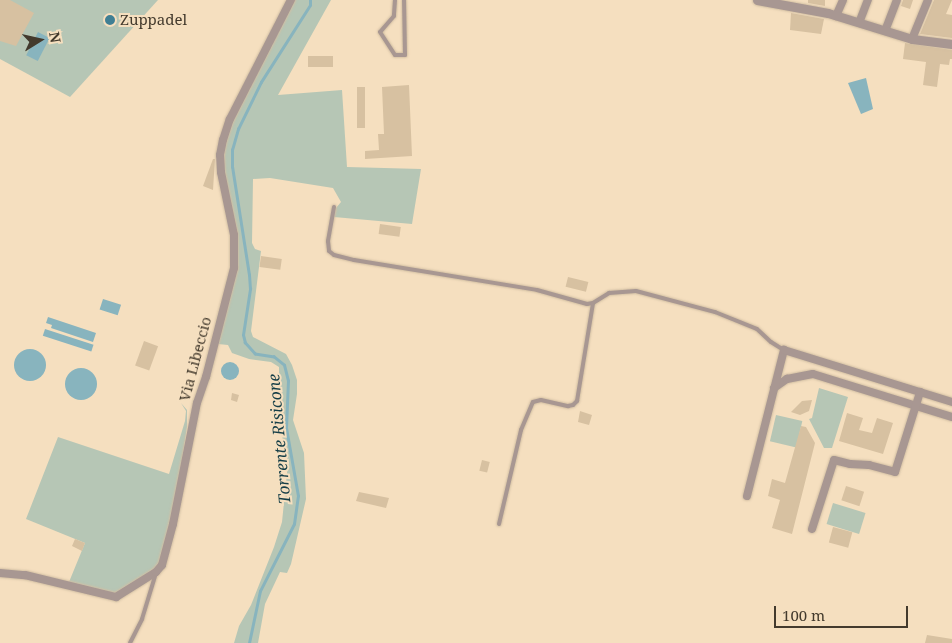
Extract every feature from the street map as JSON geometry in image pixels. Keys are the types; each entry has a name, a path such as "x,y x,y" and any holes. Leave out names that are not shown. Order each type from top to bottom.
{"street":[{"name":"Via Libeccio","path":"156,572 164,558 173,524 197,403 206,377 234,268 234,235 221,172 220,155 223,140 230,118 291,0"},
{"path":"757,0 836,16 912,39 952,44"},
{"path":"836,16 843,0"},
{"path":"859,23 868,0"},
{"path":"885,31 898,0"},
{"path":"912,39 928,0"},
{"path":"747,496 784,350 952,402"},
{"path":"838,382 843,367"},
{"path":"774,388 788,379 813,374 952,417"},
{"path":"812,529 834,460 850,464 868,465 895,472 920,392"},
{"path":"0,573 33,577 116,597 156,572"}],"lane":[{"path":"395,0 394,16 380,32 395,55 404,55 404,0"},
{"path":"334,207 328,241 329,251 334,255 354,260 537,290 587,304 593,303 609,293 636,291 715,312 757,328 771,342 784,350"},
{"path":"499,524 521,430 533,402 541,400 568,406 573,405 577,401 593,303"},
{"path":"130,643 142,619 156,572"}],"green space":[{"path":"0,0 158,0 70,97 0,59"},
{"path":"295,0 331,0 278,95 342,90 347,167 421,169 412,224 334,217 336,208 341,202 333,188 270,178 253,179 252,243 255,249 261,251 251,331 253,337 286,354 297,380 293,420 304,453 306,499 291,564 287,573 280,572 265,604 258,643 234,643 239,626 251,605 282,522 288,463 279,422 279,367 271,362 249,359 232,353 228,345 218,344 237,268 224,170 225,144 234,118"},
{"path":"819,388 848,397 832,448 824,448 809,419 812,418"},
{"path":"181,403 187,410 187,427 176,500 160,562 156,568 116,593 110,594 69,582 85,543 26,519 58,437 169,474 185,421 186,411"},
{"path":"776,415 802,421 796,447 770,441"},
{"path":"833,503 866,513 859,534 827,524"}],"water":[{"path":"38,32 50,38 38,61 26,55"},
{"path":"866,78 873,109 861,114 848,83"},
{"path":"103,299 121,305 118,315 100,309"},
{"path":"48,317 96,333 93,342 51,328 52,325 46,323"},
{"path":"45,329 94,345 91,351 43,336"},
{"path":"30,349 42,353 46,365 42,377 30,381 18,377 14,365 18,353"},
{"path":"230,362 236,365 239,371 236,377 230,380 224,377 221,371 224,365"},
{"path":"81,368 93,372 97,384 93,396 81,400 69,396 65,384 69,372"}],"building":[{"path":"0,0 10,0 34,13 16,46 0,41"},
{"path":"808,0 825,0 825,6 808,3"},
{"path":"903,0 913,0 910,9 901,6"},
{"path":"934,0 952,0 946,14 952,15 952,38 920,34"},
{"path":"791,13 824,19 821,34 790,30"},
{"path":"905,43 952,50 952,59 950,59 949,65 940,64 937,87 923,85 926,62 903,59"},
{"path":"308,56 333,56 333,67 308,67"},
{"path":"409,85 412,156 365,159 365,151 379,150 378,134 384,134 382,87"},
{"path":"357,87 365,87 365,128 357,128"},
{"path":"213,159 215,159 213,190 203,186"},
{"path":"380,224 401,227 399,237 379,234"},
{"path":"261,256 282,259 280,270 259,267"},
{"path":"568,277 588,282 586,292 566,287"},
{"path":"144,341 158,346 149,371 135,365"},
{"path":"232,393 239,395 237,402 231,400"},
{"path":"812,400 809,411 800,415 791,412 802,401"},
{"path":"580,411 592,415 589,425 578,422"},
{"path":"847,413 863,418 859,430 872,433 877,418 893,423 883,454 839,441"},
{"path":"801,426 806,427 815,443 792,534 772,528 780,500 768,496 772,479 785,483"},
{"path":"482,460 490,462 487,473 479,471"},
{"path":"846,486 864,492 859,506 841,500"},
{"path":"359,492 389,498 386,508 356,501"},
{"path":"833,527 852,532 848,548 829,542"},
{"path":"75,539 85,543 82,551 72,546"},
{"path":"927,635 952,639 952,643 925,643"}],"waterway":[{"name":"Torrente Risicone","path":"249,643 260,591 294,524 298,496 286,428 288,381 284,365 274,357 255,354 245,343 243,335 250,289 232,167 232,150 238,129 261,82 310,5 310,0"}],"place":[{"name":"Zuppadel","path":"110,20"}]}
